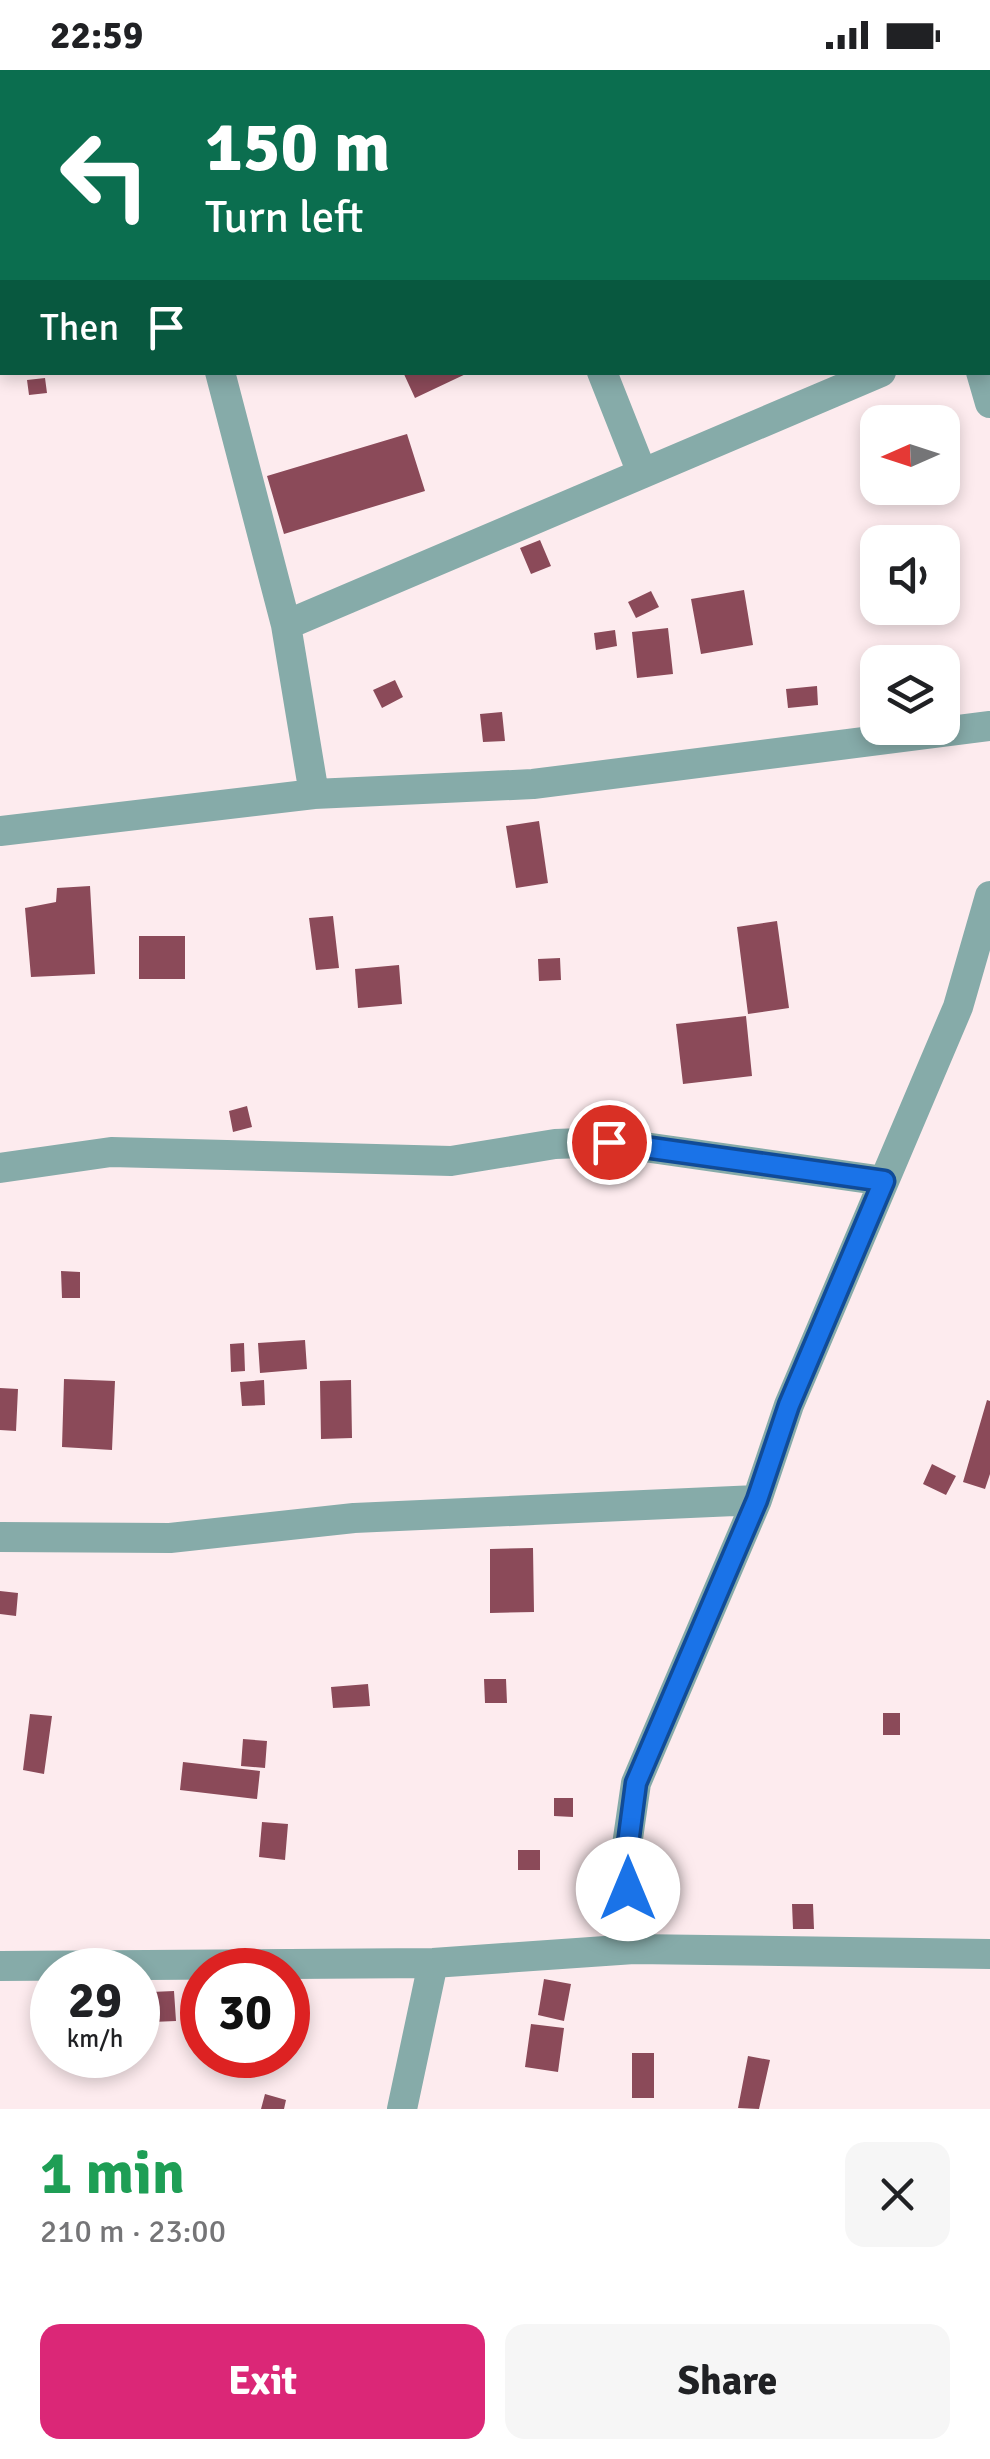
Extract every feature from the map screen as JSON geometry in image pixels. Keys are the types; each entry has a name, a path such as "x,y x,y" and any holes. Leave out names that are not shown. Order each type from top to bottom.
{"street":[{"path":"221,375 286,625 314,794"},
{"path":"603,375 642,472"},
{"path":"286,625 874,375"},
{"path":"982,375 990,403"},
{"path":"0,831 314,794 533,784 990,726"},
{"path":"634,1948 626,1859 636,1783 757,1500 789,1405 958,1007 990,896"},
{"path":"0,1168 111,1152 450,1161 555,1144 609,1142 884,1181"},
{"path":"0,1536 170,1538 354,1518 757,1500"},
{"path":"0,1966 433,1963 634,1948 990,1954"},
{"path":"402,2109 433,1963"}],"building":[{"path":"404,375 464,375 415,398"},
{"path":"45,378 47,393 29,395 27,380"},
{"path":"407,434 425,491 284,534 267,476"},
{"path":"540,540 551,566 531,574 520,548"},
{"path":"744,590 753,645 701,654 691,599"},
{"path":"651,591 659,607 636,618 628,602"},
{"path":"668,628 673,674 637,678 632,632"},
{"path":"615,630 617,646 596,650 594,633"},
{"path":"395,680 403,697 382,708 373,690"},
{"path":"817,686 818,705 788,708 786,689"},
{"path":"502,712 505,741 483,742 480,714"},
{"path":"539,821 548,883 516,888 506,826"},
{"path":"90,886 95,974 31,977 25,908 56,902 57,888"},
{"path":"333,916 339,968 316,970 309,918"},
{"path":"777,921 789,1008 748,1014 737,927"},
{"path":"139,936 185,936 185,979 139,979"},
{"path":"560,958 561,980 539,981 538,959"},
{"path":"399,965 402,1004 358,1008 355,969"},
{"path":"746,1016 752,1076 683,1084 676,1024"},
{"path":"247,1106 252,1127 233,1132 229,1111"},
{"path":"61,1271 80,1272 80,1298 62,1298"},
{"path":"305,1340 307,1369 260,1373 258,1343"},
{"path":"244,1343 245,1371 231,1372 230,1344"},
{"path":"64,1379 115,1381 112,1450 62,1447"},
{"path":"264,1380 265,1405 242,1406 240,1382"},
{"path":"351,1380 352,1438 321,1439 320,1381"},
{"path":"0,1388 18,1389 16,1431 0,1430"},
{"path":"987,1400 990,1474 985,1489 963,1482"},
{"path":"932,1464 956,1476 946,1495 923,1484"},
{"path":"533,1548 534,1612 490,1613 490,1549"},
{"path":"0,1591 18,1593 16,1616 0,1614"},
{"path":"484,1679 506,1679 507,1703 485,1703"},
{"path":"368,1684 370,1706 333,1708 331,1687"},
{"path":"883,1713 900,1713 900,1735 883,1735"},
{"path":"30,1714 52,1716 44,1774 23,1770"},
{"path":"243,1739 267,1741 265,1768 241,1766"},
{"path":"183,1762 260,1771 257,1799 180,1790"},
{"path":"554,1798 573,1798 573,1817 554,1816"},
{"path":"262,1822 288,1824 285,1860 259,1857"},
{"path":"518,1850 540,1850 540,1870 518,1870"},
{"path":"792,1904 813,1904 814,1929 793,1929"},
{"path":"544,1979 571,1984 564,2021 538,2015"},
{"path":"174,1991 176,2021 160,2022 160,1992"},
{"path":"531,2024 564,2028 558,2072 525,2067"},
{"path":"632,2053 654,2053 654,2098 632,2098"},
{"path":"748,2056 770,2060 759,2109 738,2108"},
{"path":"265,2094 286,2100 284,2109 261,2109"}],"route":[{"path":"609,1142 884,1181 789,1405 757,1500 636,1783 626,1859 628,1889"}]}
